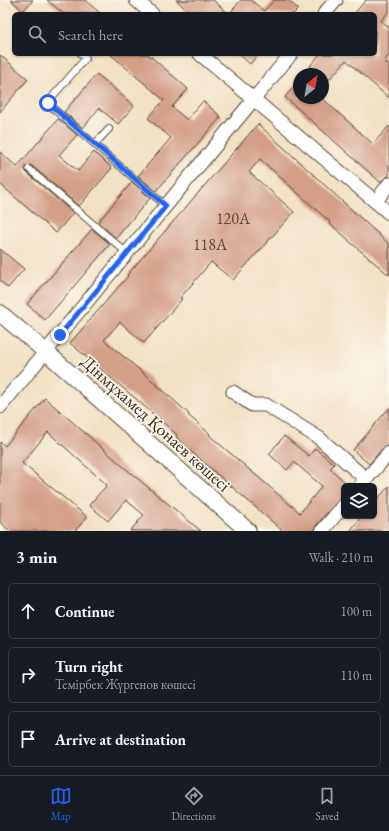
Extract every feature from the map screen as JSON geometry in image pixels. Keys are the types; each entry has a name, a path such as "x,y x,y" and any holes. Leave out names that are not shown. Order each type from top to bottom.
{"street":[{"path":"136,0 150,12"},
{"path":"326,12 336,0"},
{"path":"202,56 389,213"},
{"path":"0,407 289,56"},
{"path":"376,201 389,184"},
{"name":"Дінмұхамед Қонаев көшесі","path":"0,313 248,531"},
{"path":"233,392 252,405 266,405 319,438 363,483 389,453"},
{"path":"322,531 341,509"}],"lane":[{"path":"84,56 86,58 48,103 166,206"},
{"path":"95,144 108,129"},
{"path":"29,169 127,253"}],"building":[{"path":"11,0 33,0 23,11"},
{"path":"47,0 85,0 99,12 62,12"},
{"path":"176,0 213,0 227,12 190,12"},
{"path":"241,0 251,0 264,11 274,0 288,0 298,9 295,12 231,12"},
{"path":"366,0 389,0 389,11 381,21 389,27 389,55 384,61 389,66 389,98 346,60 329,80 329,68 312,68 310,66 318,56 377,56 377,12 356,12"},
{"path":"0,55 28,79 0,112"},
{"path":"112,56 150,56 188,89 172,107 187,120 203,101 221,117 156,191 138,176 171,138 148,118 164,100"},
{"path":"241,56 257,56 250,64"},
{"path":"97,74 134,106 118,124 99,108 83,128 64,112"},
{"path":"293,88 293,104 329,104 373,144 389,126 389,176 380,182 285,97"},
{"path":"58,119 77,135 59,155 78,171 94,152 112,168 79,206 32,166 26,166 26,172 73,213 56,233 0,184 0,152 17,167"},
{"path":"258,124 389,244 389,275 349,241 260,159 249,172 294,212 233,280 211,262 180,298 182,299 144,343 120,322 104,340 189,414 188,415 210,434 209,435 300,513 322,486 294,462 287,470 269,454 284,436 309,456 315,448 334,464 330,469 344,481 344,483 341,483 341,498 338,500 316,526 314,531 283,531 195,455 176,437 177,435 70,343 128,276 127,275"},
{"path":"132,182 150,198 116,238 98,222"},
{"path":"92,229 110,244 45,320 27,304"},
{"path":"0,249 24,269 8,288 0,281"},
{"path":"45,398 126,469 201,531 130,531 144,515 126,500 108,521 89,505 107,485 48,432 22,463 87,517 75,531 10,531 0,522 0,442 5,446"},
{"path":"389,408 389,445 383,448 369,464 353,450"},
{"path":"389,486 389,531 350,531 360,519 377,519 377,500"}],"route":[{"path":"48,103 166,206 60,335"}]}
